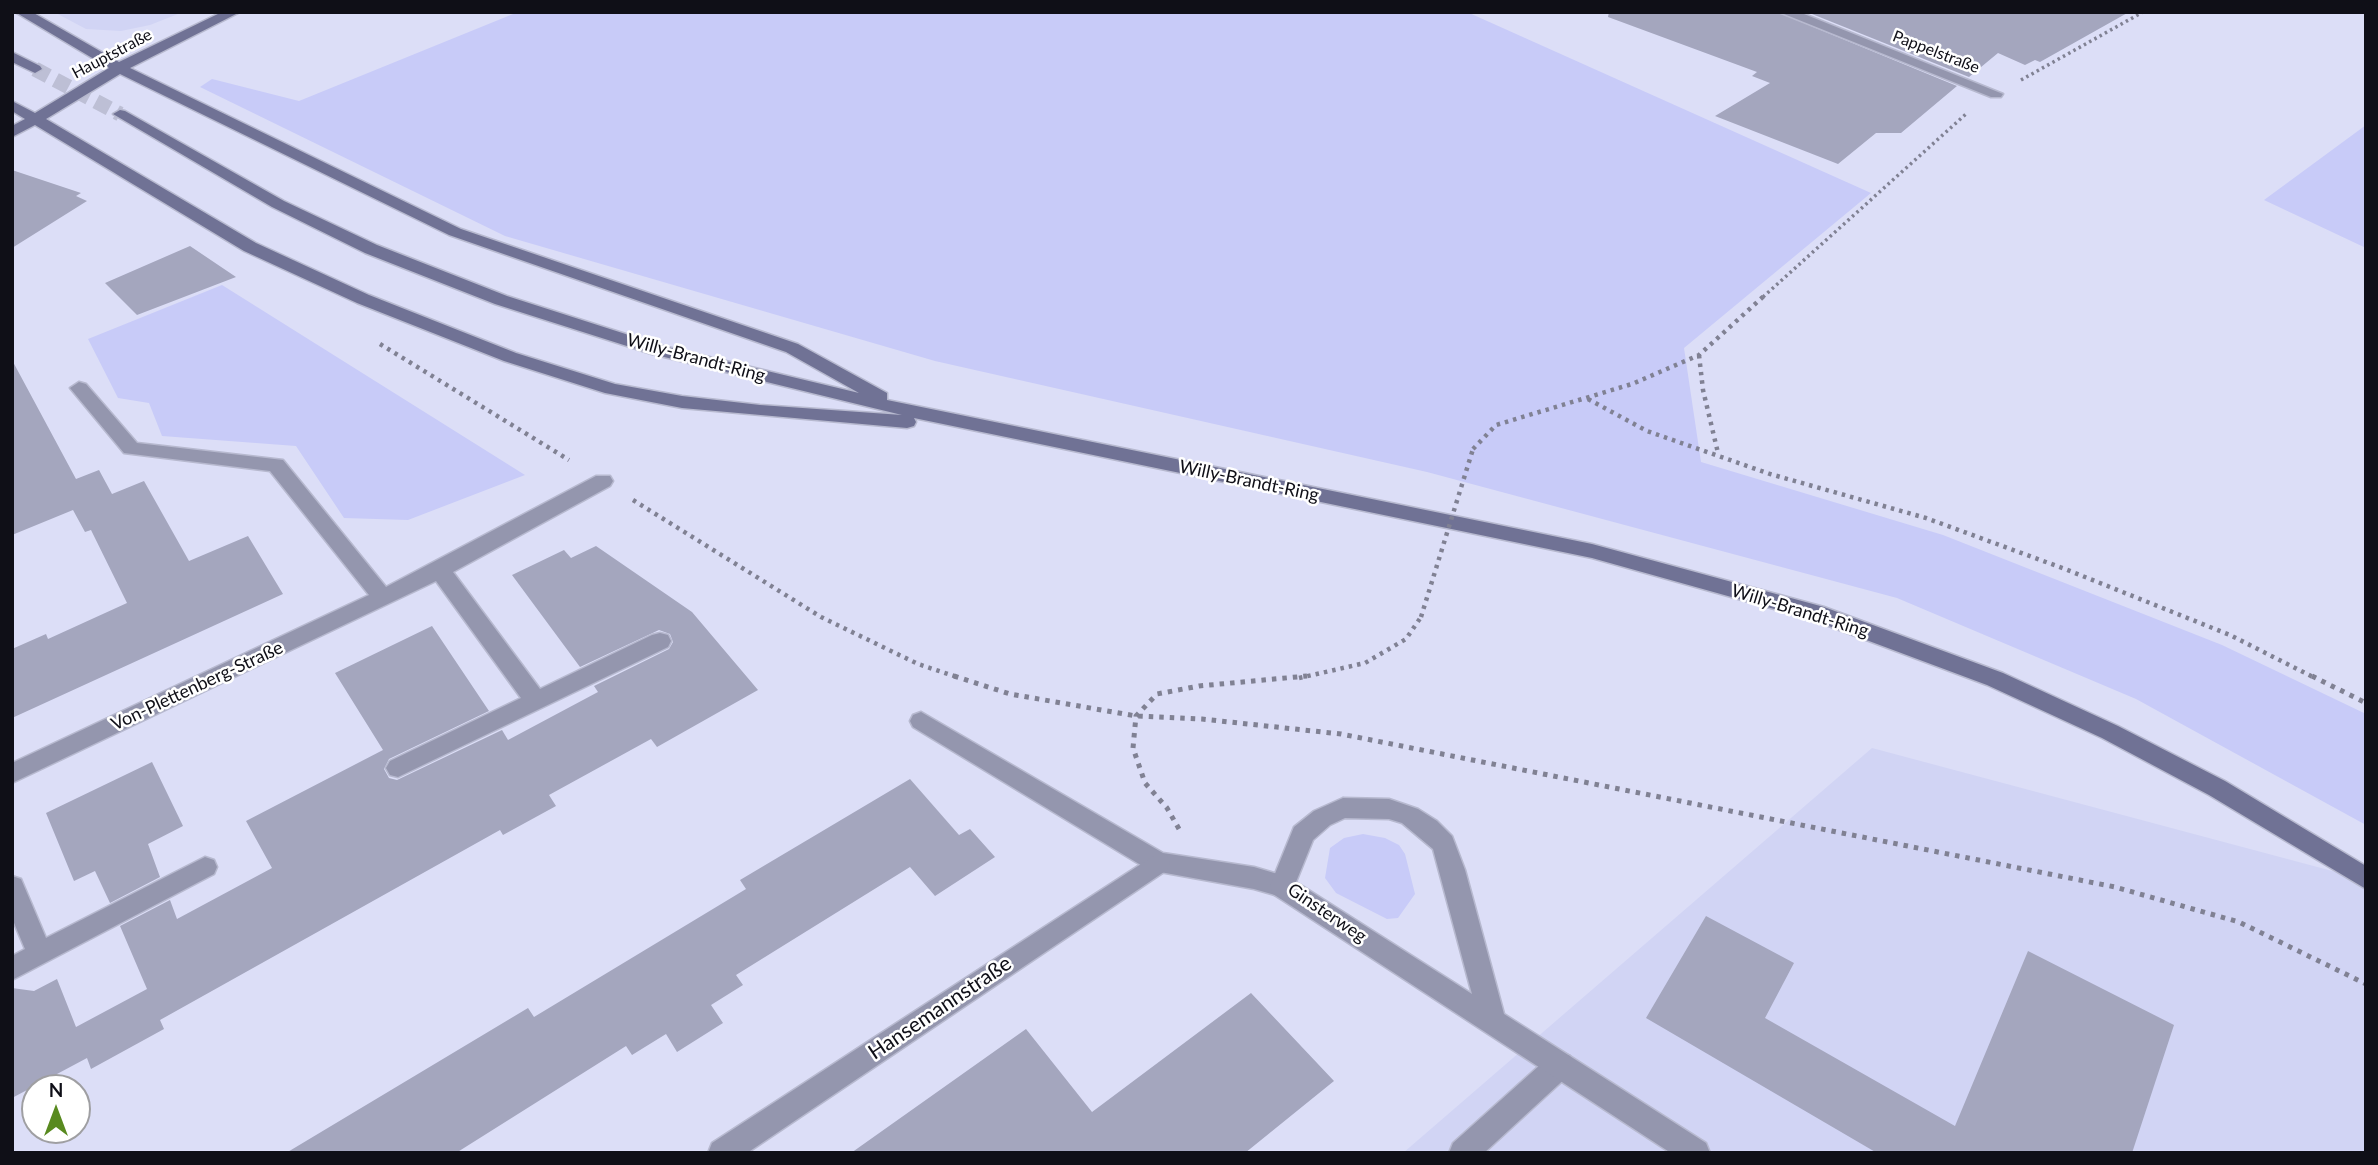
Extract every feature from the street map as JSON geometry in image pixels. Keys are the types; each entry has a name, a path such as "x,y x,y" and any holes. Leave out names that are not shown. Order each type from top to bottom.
{"main road":[{"path":"22,12 119,68 455,232 792,348 904,411"},
{"name":"Hauptstraße","path":"12,133 119,68 233,12"},
{"path":"12,57 35,69"},
{"path":"12,105 37,117 109,165 250,247 363,299 523,361 612,389 682,402 760,411 985,427"},
{"name":"Willy-Brandt-Ring","path":"120,114 278,204 435,276 658,350 904,411 1592,551 1816,613 1995,679 2110,732 2217,788 2366,879"}],"street":[{"name":"Pappelstraße","path":"1786,12 1996,94"},
{"path":"79,388 131,449 276,464 382,597"},
{"name":"Von-Plettenberg-Straße","path":"12,774 440,570 603,481"},
{"path":"440,570 536,701"},
{"path":"398,768 660,641"},
{"path":"921,721 1158,863 1254,878 1282,886"},
{"name":"Ginsterweg","path":"1492,1020 1453,870 1443,843 1410,816 1389,809 1366,807 1343,808 1322,818 1303,834 1282,886 1696,1153"},
{"name":"Hansemannstraße","path":"722,1153 1158,863"},
{"path":"12,969 205,867"},
{"path":"12,887 40,954"},
{"path":"1463,1153 1560,1065"}],"path":[{"path":"1205,872 1167,808 1145,783 1133,748 1136,716 1157,694 1199,686 1297,678 1364,663 1406,639 1421,617 1473,449 1496,425 1544,408 1588,399 1699,355 1970,111 2143,12"},
{"path":"1699,355 1703,390 1718,454"},
{"path":"1588,399 1647,431 1770,474 1926,518 2065,569 2230,635 2366,702"},
{"path":"603,481 821,617 918,664 1010,694 1136,716 1202,719 1341,734 2115,887 2239,922 2366,984"}],"shaded area":[{"path":"54,12 183,12 150,25 121,31 86,29"},
{"path":"518,12 1467,12 1871,193 1684,348 1701,462 1943,535 2222,645 2366,714 2366,825 2136,699 1897,598 1427,472 935,361 505,236 200,87 212,79 299,101"},
{"path":"2366,125 2366,248 2264,200"},
{"path":"222,285 525,475 408,520 344,518 296,446 162,436 149,403 118,398 88,339"},
{"path":"1872,748 2366,880 2366,1153 1403,1153"},
{"path":"1363,834 1385,838 1399,845 1405,854 1415,894 1398,918 1387,919 1336,893 1325,878 1330,848 1344,838"}],"building":[{"path":"1609,12 1777,12 1957,86 1901,133 1876,133 1838,164 1715,116 1770,83 1752,76 1757,72 1608,17"},
{"path":"1807,12 2129,12 2040,62 2035,60 2025,65 1998,53 1969,77"},
{"path":"12,170 81,193 76,196 87,201 12,248"},
{"path":"190,246 236,277 137,315 105,283"},
{"path":"12,360 76,479 99,470 112,494 144,481 189,561 248,536 283,594 12,718 12,649 46,634 48,639 127,603 91,530 85,532 73,510 12,535"},
{"path":"596,546 692,612 758,690 657,747 651,739 549,795 556,806 503,835 500,830 160,1020 164,1029 91,1069 87,1058 57,1074 21,1074 21,1093 12,1098 12,988 34,991 57,979 76,1027 147,989 120,926 170,900 177,919 272,868 246,821 383,750 335,673 432,626 489,711 389,759 384,769 389,778 397,780 502,730 508,740 598,692 594,686 669,649 673,642 670,634 659,630 580,667 512,575 564,550 571,558"},
{"path":"152,762 183,826 148,844 160,877 110,903 95,871 74,881 46,813"},
{"path":"910,779 959,835 970,829 995,857 935,896 910,867 736,975 743,985 711,1005 723,1023 677,1052 666,1034 632,1055 626,1046 456,1153 286,1153 528,1008 534,1017 746,889 740,880"},
{"path":"1706,916 1794,963 1765,1018 1955,1126 2028,951 2174,1025 2132,1153 1877,1153 1646,1018"},
{"path":"1251,993 1334,1081 1245,1153 851,1153 1026,1029 1092,1112"}],"tunnel":[{"path":"35,69 120,114"}]}
